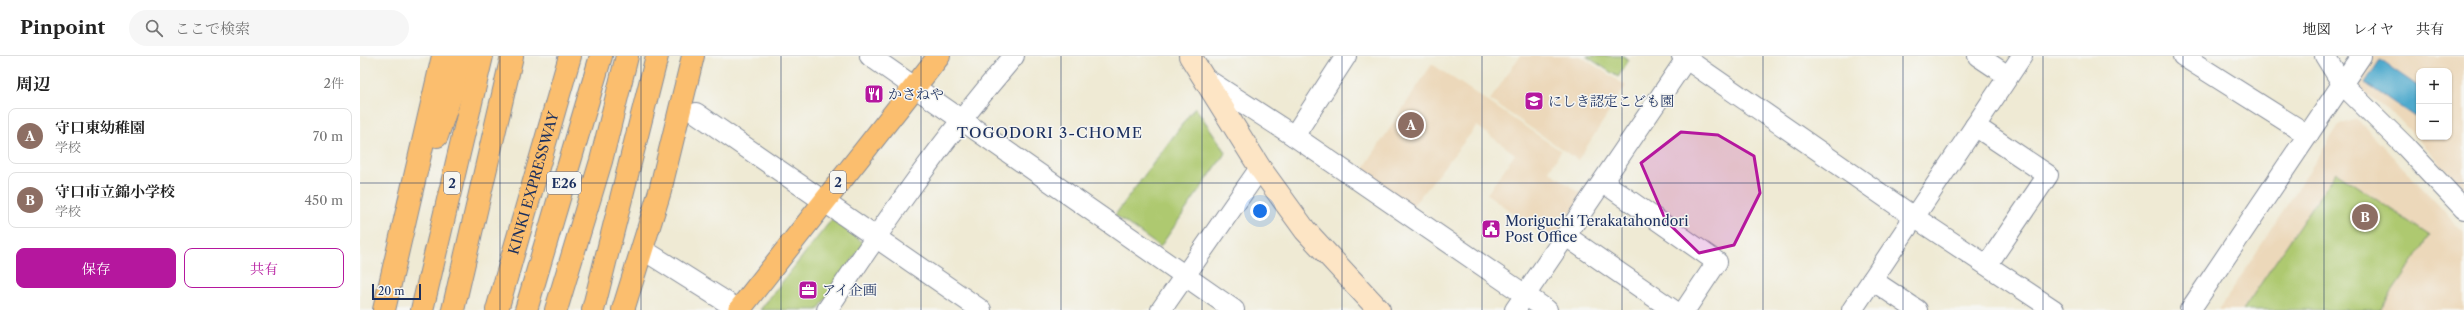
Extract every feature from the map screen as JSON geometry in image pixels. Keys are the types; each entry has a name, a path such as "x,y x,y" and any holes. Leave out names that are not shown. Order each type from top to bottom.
{"main road":[{"path":"384,310 442,56"},
{"path":"395,258 464,56"},
{"name":"2","path":"422,310 482,56"},
{"path":"453,310 512,56"},
{"name":"KINKI EXPRESSWAY","path":"497,310 570,56"},
{"name":"KINKI EXPRESSWAY","path":"526,310 601,56"},
{"path":"556,310 601,161 627,56"},
{"path":"593,310 657,56"},
{"path":"624,310 660,191 693,56"},
{"name":"2","path":"739,310 823,201 939,56"},
{"path":"1190,56 1260,168 1305,230 1379,310"}],"street":[{"path":"870,56 961,118 1234,310"},
{"path":"827,310 874,238 961,118 1014,56"},
{"path":"1294,136 1346,56"},
{"path":"1978,56 2008,76"},
{"path":"1852,310 2022,56"},
{"path":"2183,56 2308,135"},
{"path":"2325,56 2343,85 2406,147 2464,209"},
{"path":"2190,310 2362,56"},
{"path":"1520,302 1603,182 1685,57 1914,217 2054,310"},
{"path":"1202,77 1294,136 1520,302 1547,310"},
{"path":"696,113 874,238 980,310"},
{"path":"1975,126 2048,175 1987,265"},
{"path":"1161,310 1260,168"},
{"path":"1603,182 1717,262 1685,310"},
{"path":"1566,236 1674,310"},
{"path":"642,249 739,310"},
{"path":"1872,280 1917,310"}],"highlighted area":[{"path":"1681,132 1718,135 1754,156 1760,193 1734,245 1699,253 1666,221 1641,163"}],"shaded area":[{"path":"1520,56 1580,56 1626,86 1578,160 1490,100"},
{"path":"2372,56 2464,56 2464,189 2418,140 2452,140 2452,68 2416,68 2416,137 2397,117 2367,94 2355,81"},
{"path":"1432,64 1561,151 1549,171 1583,195 1552,242 1487,194 1515,154 1477,126 1410,209 1360,174"},
{"path":"2357,119 2464,232 2464,310 2219,310 2339,125"}],"green space":[{"path":"1586,56 1623,56 1629,60 1618,77"},
{"path":"1195,107 1226,152 1160,247 1115,215"},
{"path":"2336,172 2430,236 2380,310 2243,310"},
{"path":"832,219 864,243 818,310 760,310"}],"water":[{"path":"2380,60 2416,85 2415,117 2365,83"}],"place":[{"name":"かさねや","path":"874,94"},
{"name":"にしき認定こども園","path":"1534,101"},
{"name":"守口東幼稚園","path":"1411,125"},
{"name":"守口市立錦小学校","path":"2365,217"},
{"name":"Moriguchi Terakatahondori Post Office","path":"1491,229"},
{"name":"アイ企画","path":"808,290"}],"district":[{"name":"TOGODORI 3-CHOME","path":"1050,132"}]}
